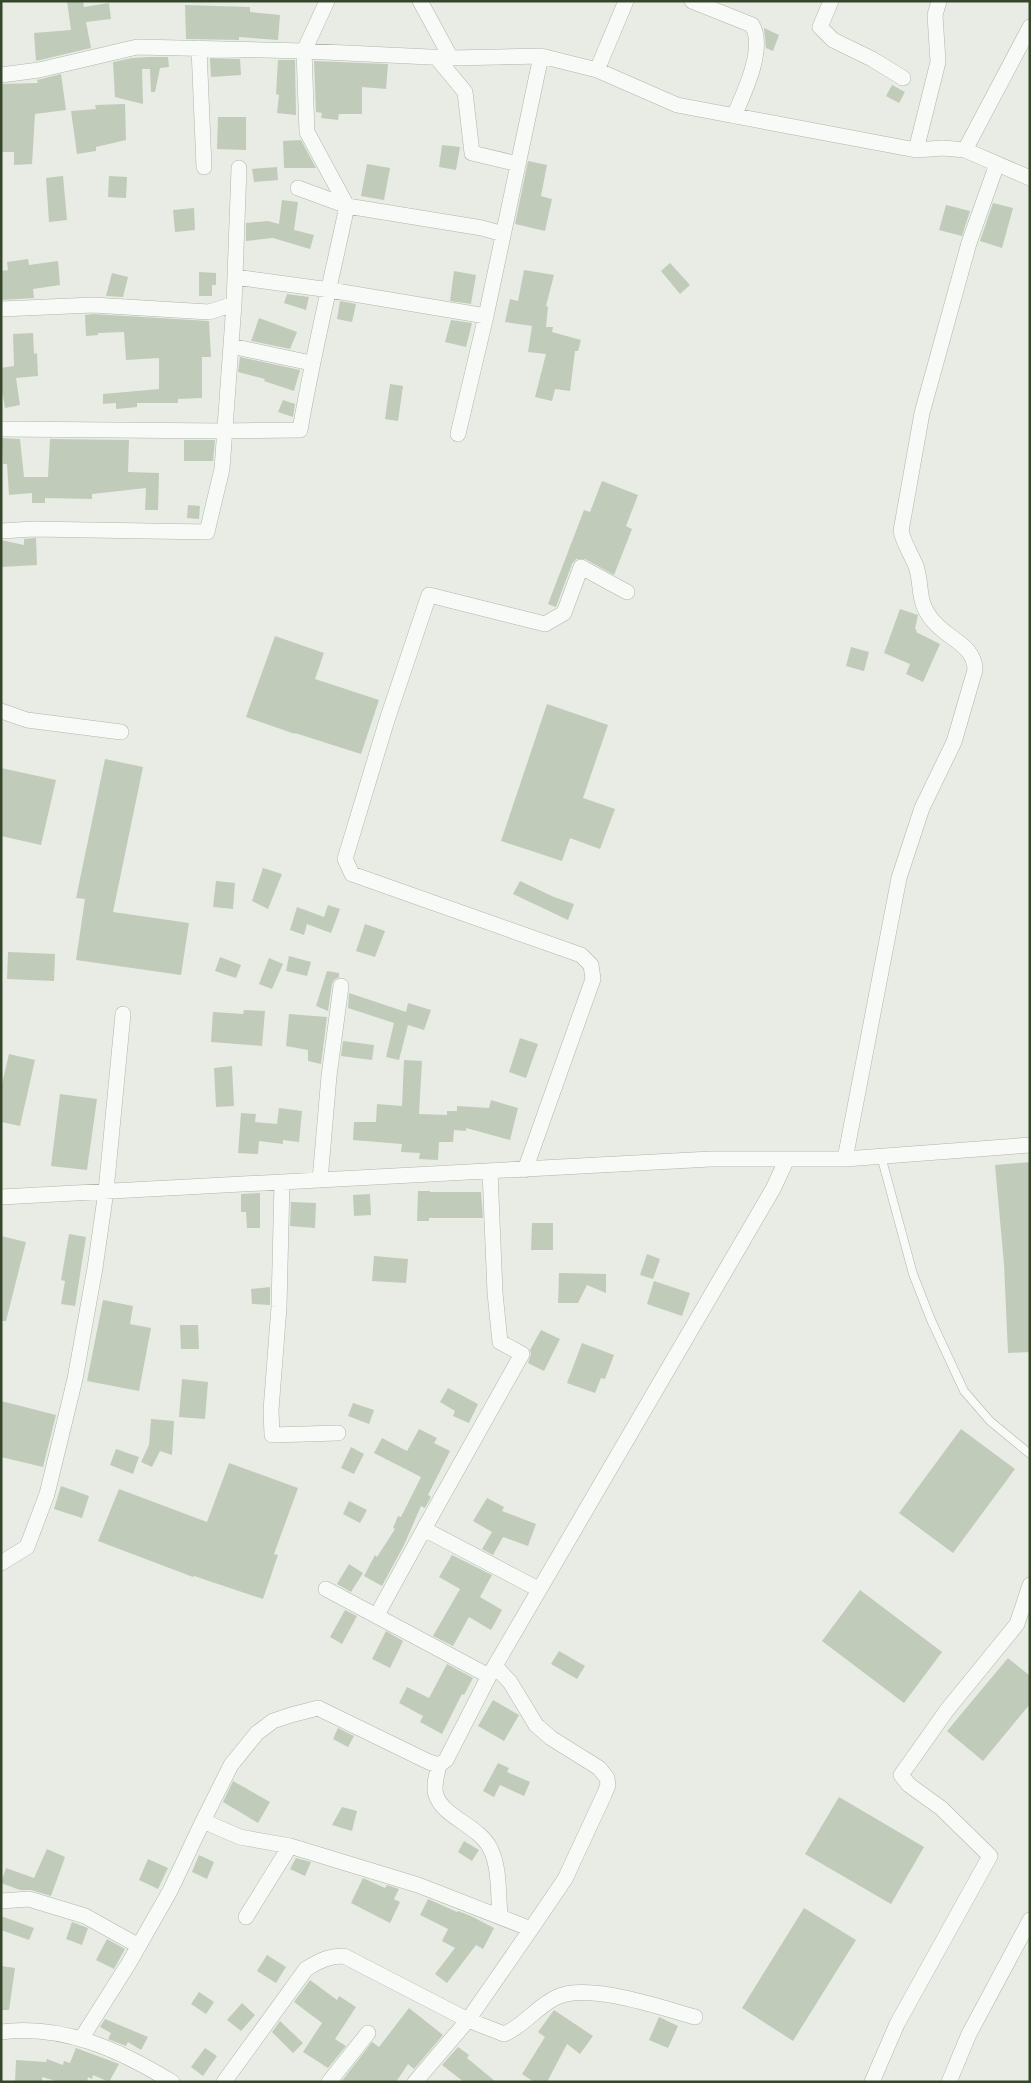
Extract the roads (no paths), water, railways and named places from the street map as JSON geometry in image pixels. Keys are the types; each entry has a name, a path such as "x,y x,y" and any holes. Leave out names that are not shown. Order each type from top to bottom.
{"street":[{"path":"1,429 300,430 311,363 330,290 347,206 307,132 304,51 327,1"},
{"path":"420,1 444,58 465,92 472,153 518,164"},
{"path":"597,70 626,1"},
{"path":"692,1 752,25 756,32 753,68 734,116"},
{"path":"831,1 820,27 833,40 872,59 903,78"},
{"path":"916,150 938,62 935,15 939,1"},
{"path":"965,150 1030,27"},
{"path":"1,75 39,70 137,47 304,51 444,58 540,56 597,70 677,105 916,150 943,148 965,150 1030,178"},
{"path":"199,48 204,167"},
{"path":"458,434 486,316 540,56"},
{"path":"846,1159 899,878 922,808 954,742 975,670 975,661 972,654 936,625 928,616 919,592 916,569 903,542 901,531 922,413 969,244 997,164"},
{"path":"1,531 33,529 207,532 222,469 234,304 238,168"},
{"path":"298,188 347,206 482,228 503,234"},
{"path":"235,277 330,290 486,316"},
{"path":"1,309 93,306 209,312 234,304"},
{"path":"231,346 311,363"},
{"path":"525,1170 593,979 591,965 580,955 352,874 345,859 387,720 429,595 546,624 564,613 581,567 627,592"},
{"path":"1,712 27,720 121,732"},
{"path":"320,1180 329,1076 341,986"},
{"path":"1,1563 27,1547 47,1494 75,1379 95,1268 106,1191 123,1014"},
{"path":"1,1197 711,1159 846,1159 1030,1145"},
{"path":"500,1916 495,1860 490,1847 481,1836 442,1805 436,1794 439,1765 446,1760 492,1671 538,1589 768,1197 786,1159"},
{"path":"377,1616 522,1354 500,1342 495,1293 490,1171"},
{"path":"282,1182 279,1307 271,1410 272,1435 338,1432"},
{"path":"424,1529 538,1589"},
{"path":"872,2082 897,2024 990,1856 941,1808 909,1784 901,1775 947,1710 1017,1624 1030,1585"},
{"path":"326,1589 377,1616 492,1671 516,1690 536,1725 551,1738 599,1768 606,1778 608,1785 565,1879 468,2020 415,2082"},
{"path":"81,2039 139,1946 170,1891 231,1765 257,1734 273,1721 318,1708 429,1762 439,1765"},
{"path":"203,1821 240,1837 290,1846 418,1885 531,1929"},
{"path":"246,1917 290,1846"},
{"path":"1,1901 29,1899 85,1916 139,1946"},
{"path":"949,2082 969,2034 1030,1920"},
{"path":"224,2082 306,1969 330,1956 344,1956 468,2020 504,2034 513,2031 542,2006 558,1996 576,1992 637,2000 695,2017"},
{"path":"1,2032 16,2030 72,2035 136,2060 172,2082"},
{"path":"329,2082 368,2033"}],"lane":[{"path":"881,1156 913,1274 931,1320 964,1391 990,1421 1030,1454"}]}
